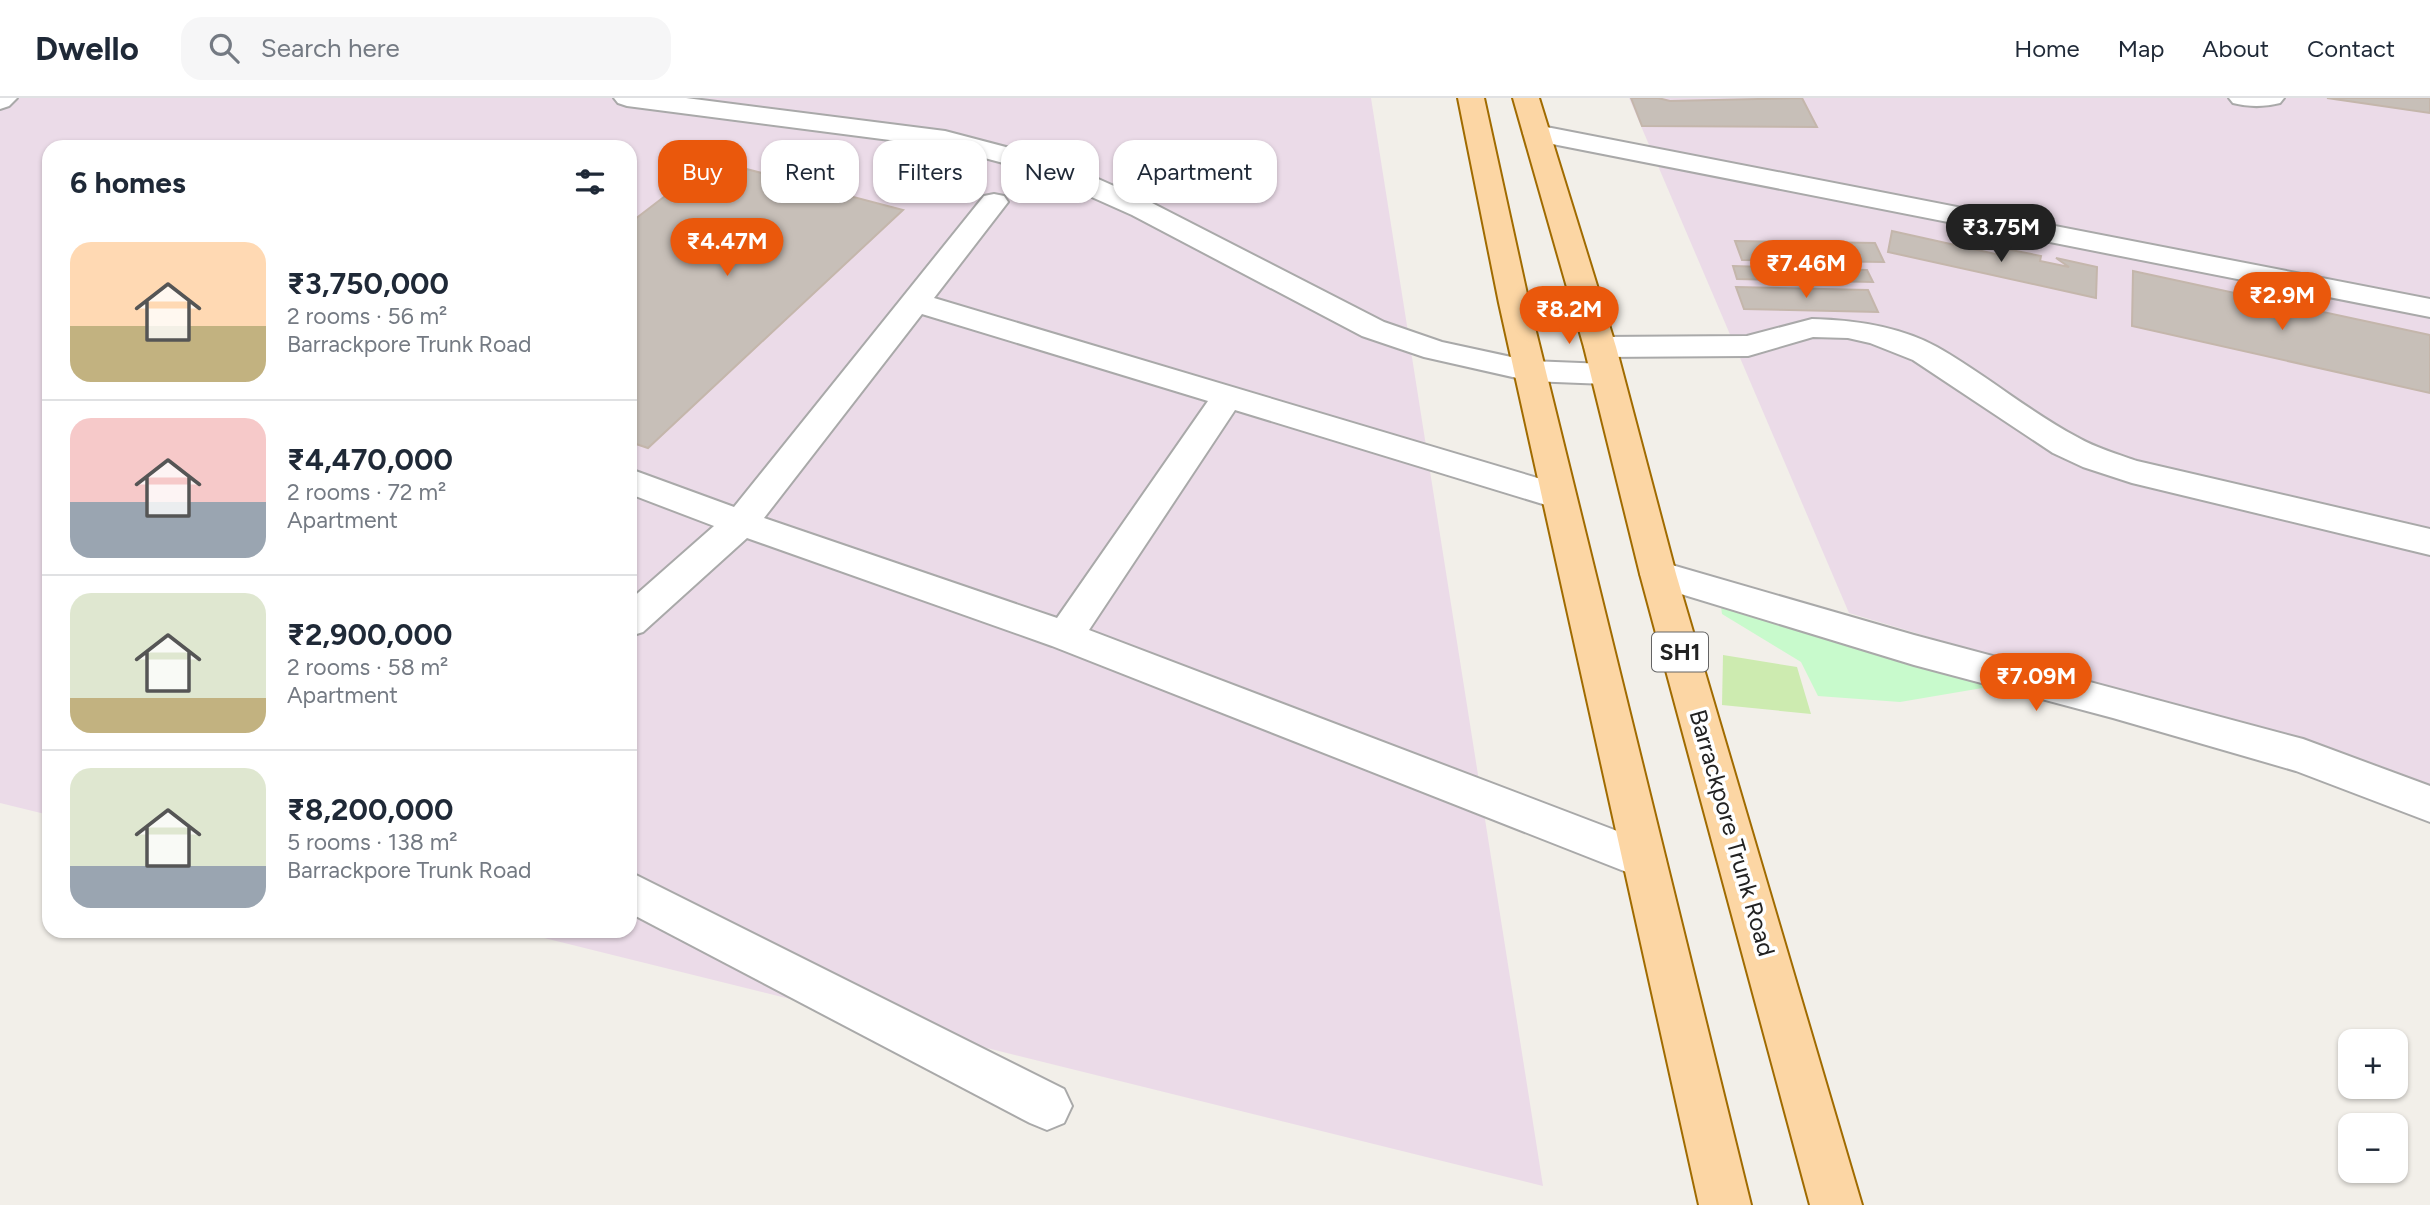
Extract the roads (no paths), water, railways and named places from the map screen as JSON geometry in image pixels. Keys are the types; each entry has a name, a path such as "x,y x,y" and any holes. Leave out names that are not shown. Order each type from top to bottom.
{"main road":[{"path":"1471,98 1530,371 1725,1205"},
{"name":"Barrackpore Trunk Road","path":"1531,116 1603,360 1658,575 1836,1205"}],"street":[{"path":"627,98 945,139 1016,158 1077,180 1142,209 1373,329 1435,350 1530,371 1603,360 1748,346 1812,328 1848,329 1879,336 1924,353 2065,445 2095,459 2132,471 2430,542"},
{"path":"2242,98 2272,98"},
{"path":"1531,116 2430,308"},
{"path":"637,616 741,523 995,202"},
{"path":"915,302 1559,497"},
{"path":"1065,636 1228,396"},
{"path":"637,484 741,523 1065,636 1644,860"},
{"path":"1658,575 1914,650 2113,702 2303,756 2430,804"},
{"path":"637,895 1046,1107"}]}
